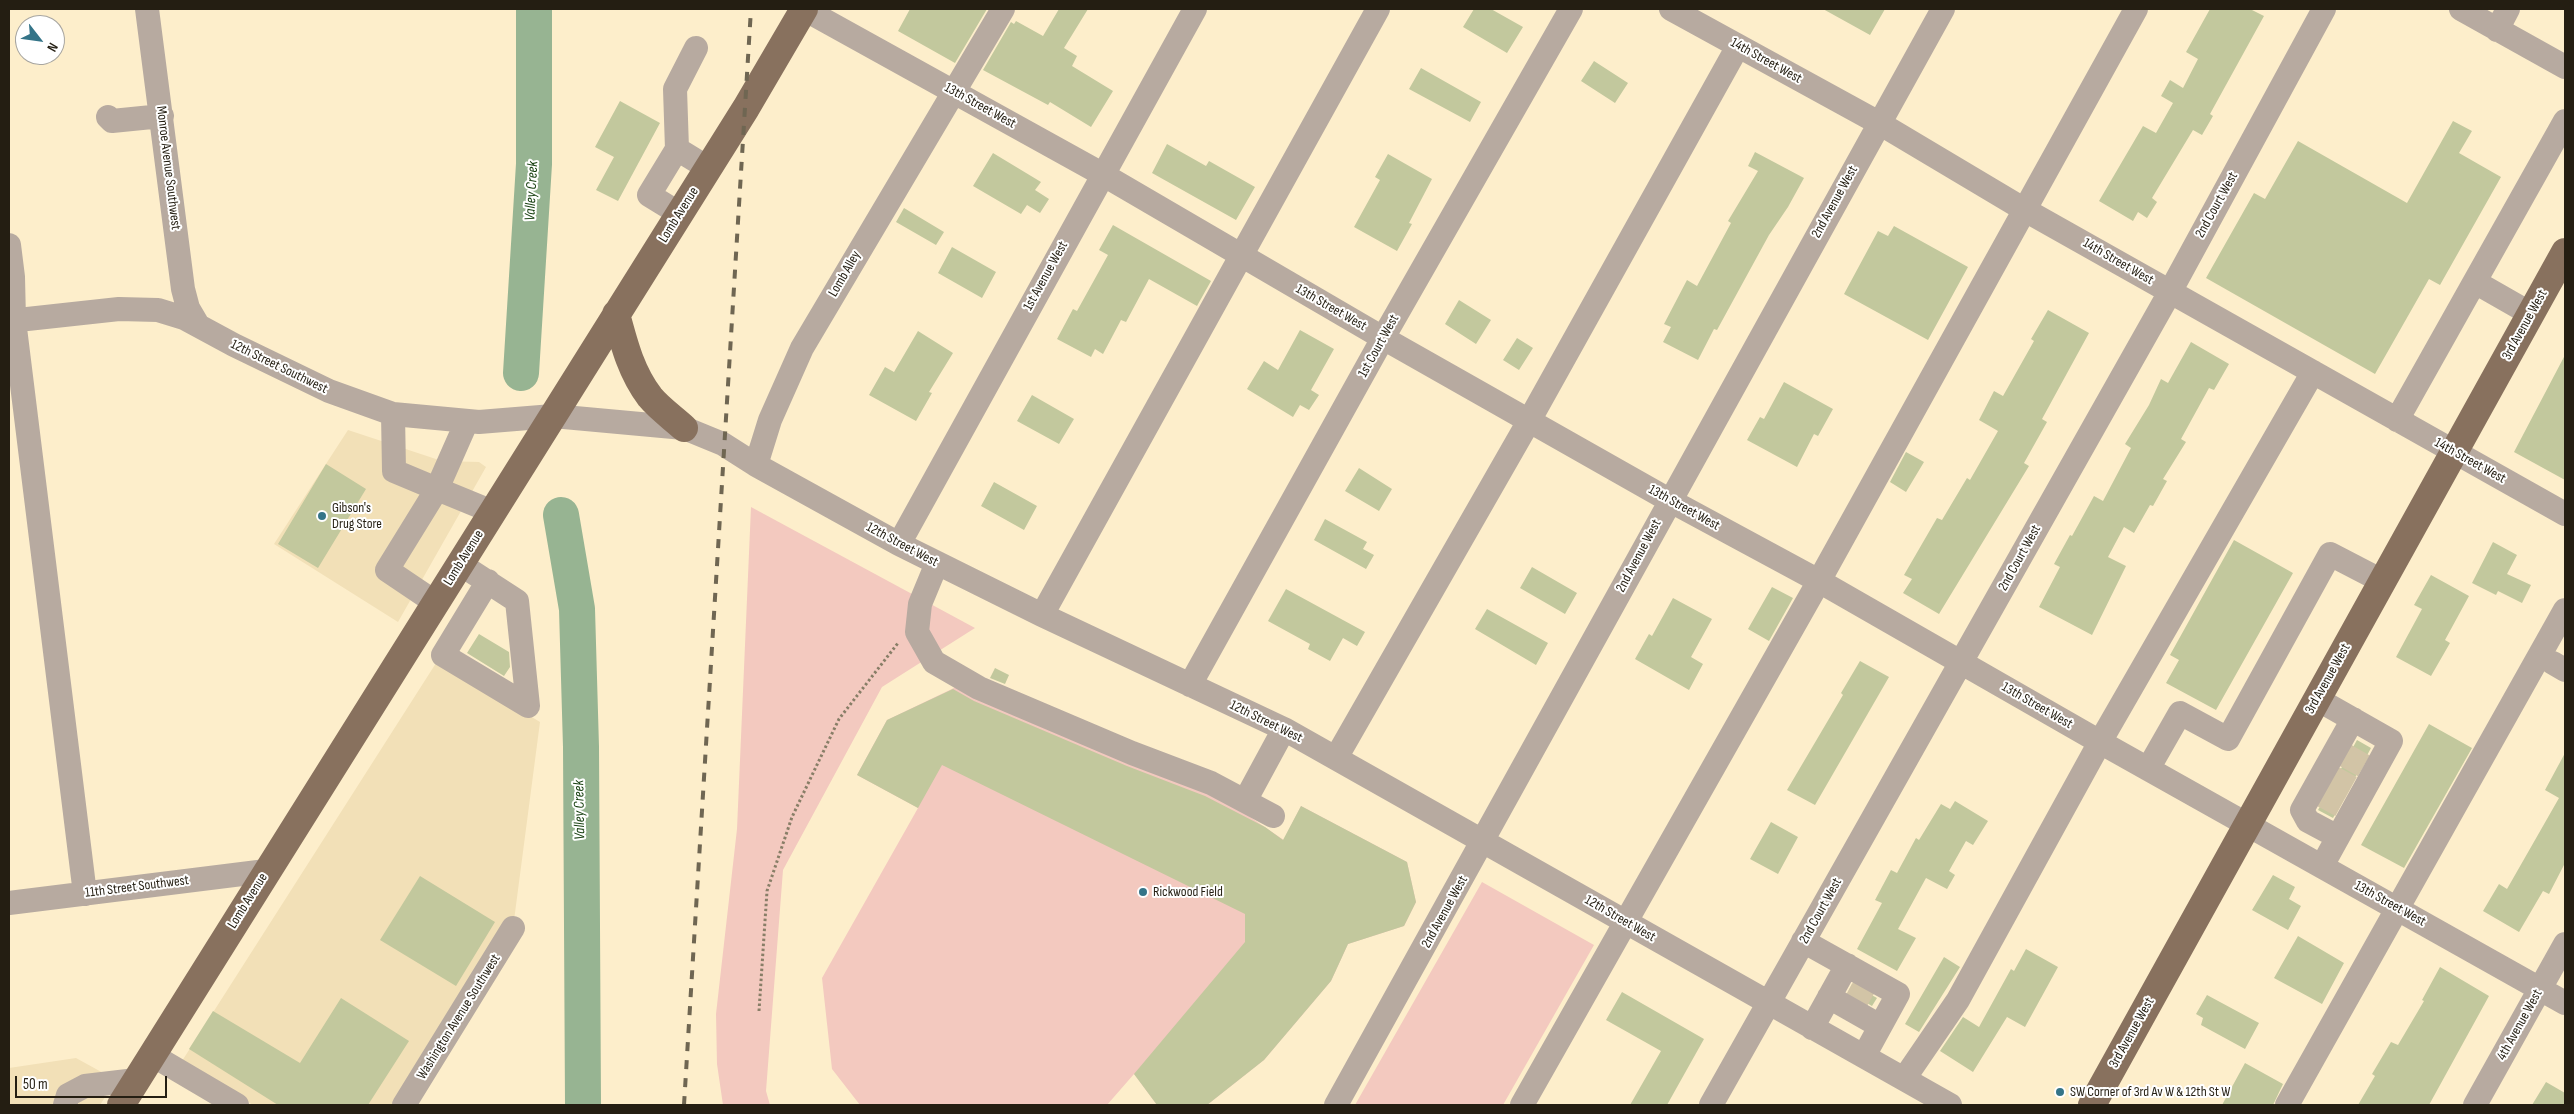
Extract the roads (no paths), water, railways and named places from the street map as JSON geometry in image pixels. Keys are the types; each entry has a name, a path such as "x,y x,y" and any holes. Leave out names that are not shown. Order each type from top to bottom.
{"main road":[{"name":"Lomb Avenue","path":"121,1105 266,871 680,214 804,9"},
{"name":"3rd Avenue West","path":"2092,1105 2565,252"},
{"path":"616,314 625,348 636,376 651,398 684,428"}],"street":[{"name":"Monroe Avenue Southwest","path":"147,9 183,289 188,308 198,325"},
{"name":"13th Street West","path":"804,9 1102,174 1528,421 1819,581 2148,770 2565,1003"},
{"name":"Lomb Alley","path":"756,465 770,420 802,348 1003,9"},
{"name":"1st Avenue West","path":"899,544 1194,9"},
{"path":"1042,615 1243,256 1378,9"},
{"name":"1st Court West","path":"1190,685 1383,338 1571,9"},
{"name":"14th Street West","path":"1671,9 1879,123 2025,210 2565,514"},
{"name":"2nd Avenue West","path":"1336,1105 1484,842 1669,500 1943,9"},
{"path":"1522,1105 1819,581 2136,9"},
{"name":"2nd Court West","path":"1711,1105 2170,292 2324,9"},
{"path":"2461,9 2565,66"},
{"path":"2497,30 2508,9"},
{"path":"1336,758 1528,421 1738,46"},
{"path":"680,214 649,195 677,149 675,89 696,48"},
{"path":"108,117 112,121 162,116"},
{"path":"2398,420 2475,282 2557,155 2565,121"},
{"path":"677,149 708,168"},
{"path":"9,245 13,277 12,320 85,894"},
{"path":"2475,282 2531,314"},
{"name":"12th Street Southwest","path":"12,320 120,309 158,310 198,325 234,345 330,391 394,414 500,422 553,416"},
{"path":"1904,1079 1958,1000 2100,742 2313,372"},
{"path":"394,414 394,471 493,512"},
{"name":"12th Street West","path":"553,416 684,428 723,444 756,465 899,544 1042,615 1284,730 1336,758 1904,1079 1923,1098 1950,1105"},
{"path":"456,632 387,570 437,490 468,421"},
{"path":"2148,770 2180,713 2228,739 2330,554 2382,581"},
{"path":"937,563 920,604 917,632 934,662 979,688 1099,739 1211,783 1273,816"},
{"path":"460,564 488,582 517,601 528,706 443,654 488,582"},
{"path":"2287,1105 2565,610"},
{"path":"2317,699 2391,741 2369,769 2352,800 2338,837 2322,866"},
{"path":"2338,837 2308,821 2302,810 2322,783 2339,752 2353,719"},
{"path":"1245,801 1284,730"},
{"name":"11th Street Southwest","path":"9,903 266,871"},
{"name":"Washington Avenue Southwest","path":"404,1105 513,928"},
{"path":"1804,941 1847,966 1860,995 1880,1026"},
{"name":"4th Avenue West","path":"2476,1105 2565,944"},
{"path":"1812,1028 1847,966"},
{"path":"1829,997 1898,994 1864,1056"},
{"path":"152,1055 237,1105"},
{"path":"64,1105 68,1095 85,1086 136,1080"}],"waterway":[{"name":"Valley Creek","path":"521,373 534,164 534,9"},
{"name":"Valley Creek","path":"561,515 577,609 581,747 583,1105"}],"tunnel":[{"path":"2343,754 2364,766"},
{"path":"2330,776 2352,788"},
{"path":"2320,794 2342,806"},
{"path":"1854,1005 1864,987"}],"railway":[{"path":"684,1105 751,9"}],"place":[{"name":"Gibson's Drug Store","path":"322,516"},
{"name":"Rickwood Field","path":"1143,892"},
{"name":"SW Corner of 3rd Av W & 12th St W","path":"2060,1092"}]}
